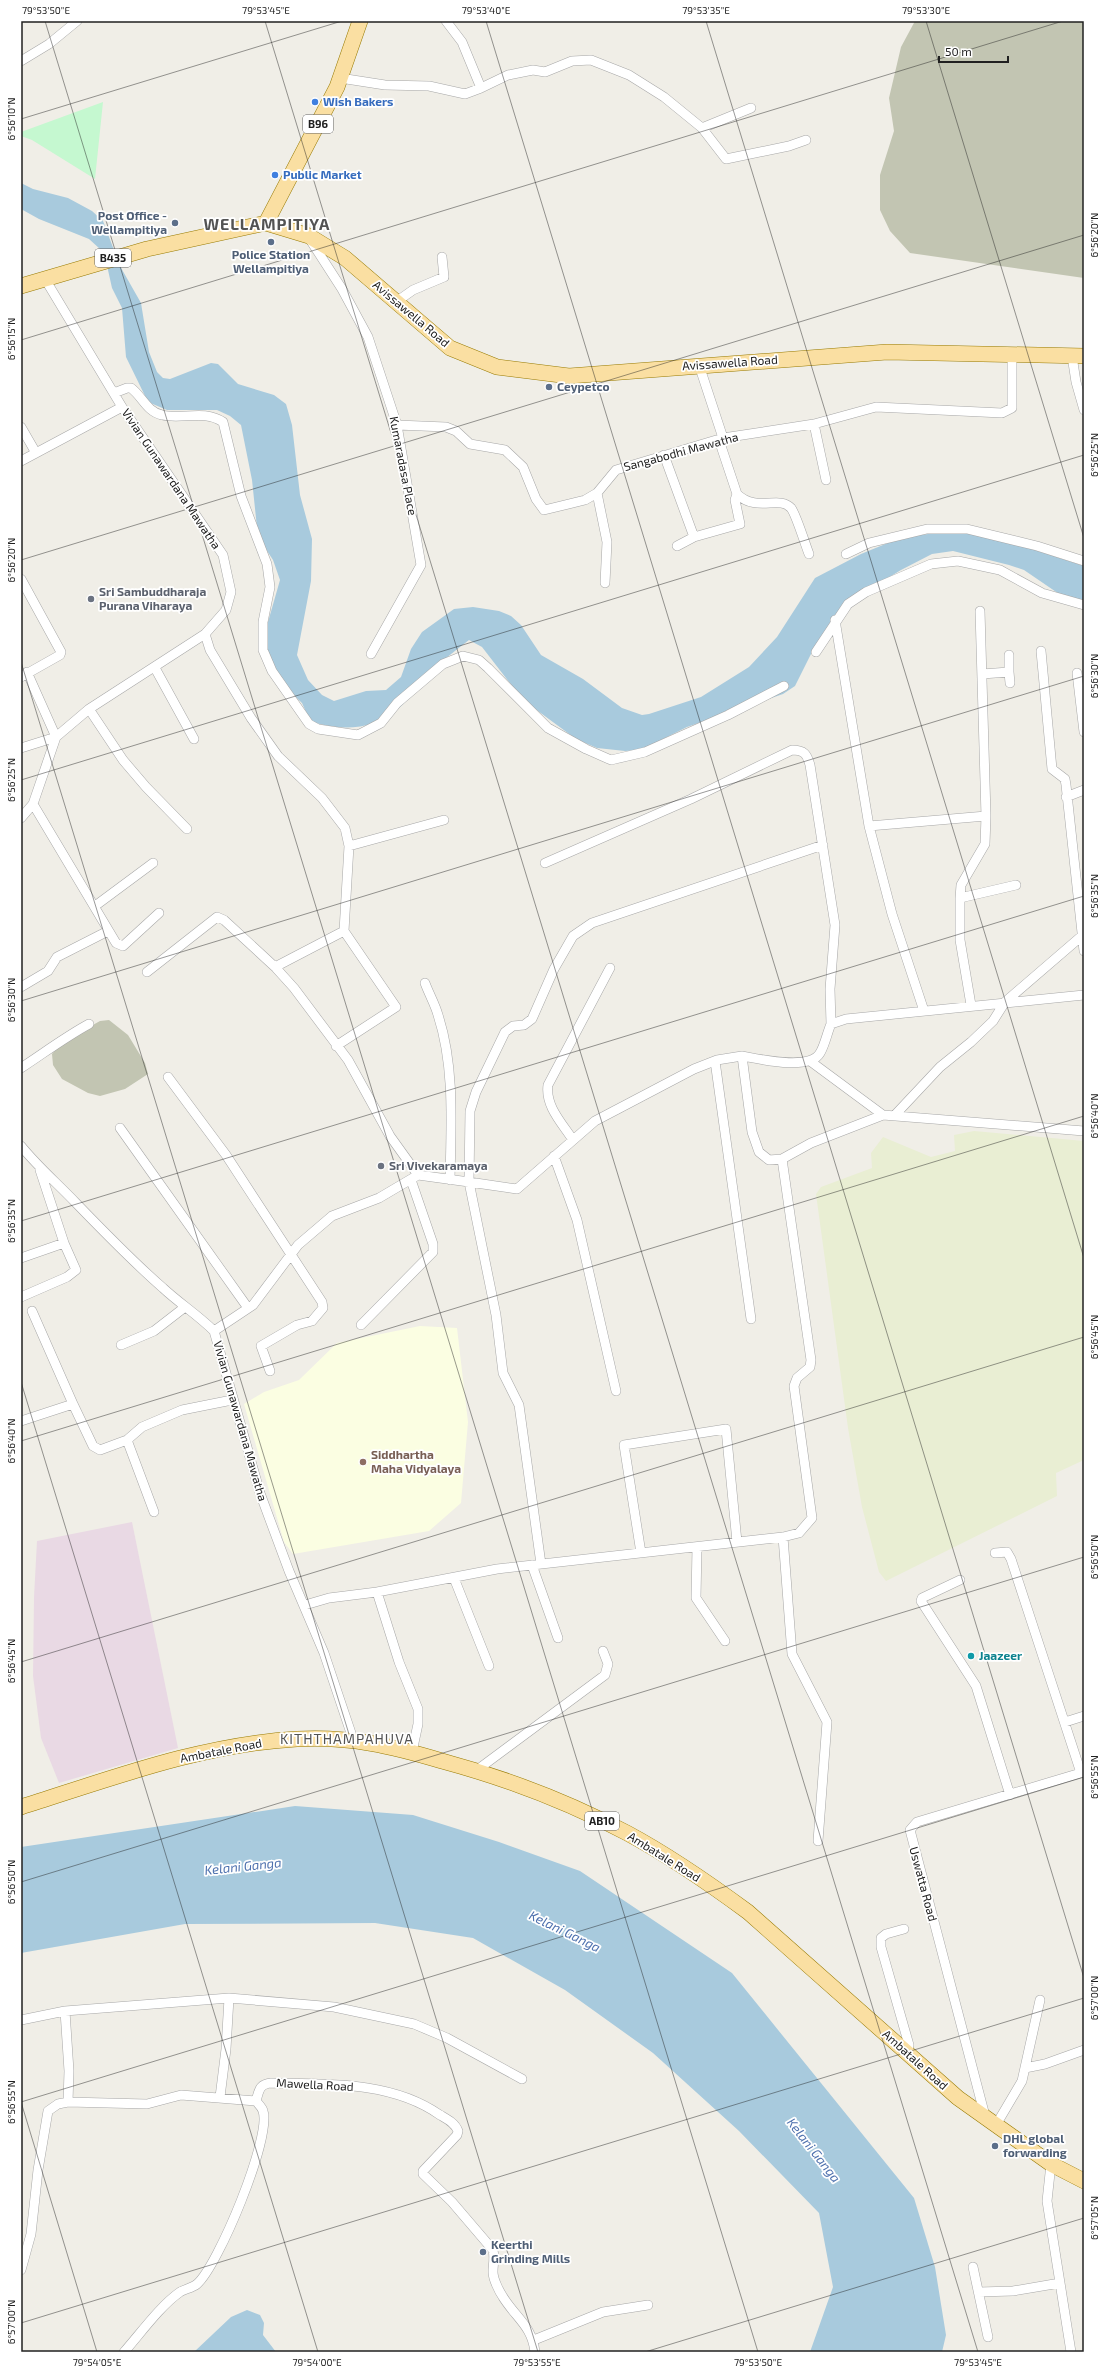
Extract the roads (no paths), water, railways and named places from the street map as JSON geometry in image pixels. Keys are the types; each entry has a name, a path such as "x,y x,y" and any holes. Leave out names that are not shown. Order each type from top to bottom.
{"main road":[{"name":"B96","path":"266,223 340,78 360,21"},
{"name":"Avissawella Road","path":"21,286 147,249 266,223 308,236 345,258 450,348 497,367 568,376 887,352 1078,356"},
{"name":"Ambatale Road","path":"21,1807 152,1766 218,1750 294,1739 353,1739 412,1752 477,1770 600,1820 628,1834 685,1869 748,1912 933,2077 1051,2164 1084,2181"}],"street":[{"path":"21,61 49,44 78,21"},
{"path":"446,21 462,42 481,88"},
{"path":"340,78 385,85 429,86 465,94 508,75 533,70 545,72 572,61 592,60 630,75 664,97 702,128 726,159 789,146 806,140"},
{"path":"702,128 751,108"},
{"name":"Kumaradasa Place","path":"308,236 342,289 368,337 397,426 421,565 371,654"},
{"path":"396,302 413,290 444,277 442,257"},
{"name":"Vivian Gunawardana Mawatha","path":"45,279 122,407 223,555 231,592 226,610 205,634 155,668 89,709 56,737"},
{"name":"Sangabodhi Mawatha","path":"397,426 446,426 456,431 470,444 505,450 523,467 536,499 544,510 585,500 597,493 616,470 721,439 814,424 876,407 1002,413 1012,408 1012,355"},
{"path":"1078,356 1076,382 1084,410"},
{"path":"700,365 737,494 743,500 753,504 781,502 791,508 809,554"},
{"path":"114,393 131,388 148,407 160,415 207,415 216,417 223,422 241,496 267,564 270,587 263,622 263,650 272,671 288,696 309,724 318,729 358,735 364,733 381,723 397,703 443,664 463,656 478,660 488,668 548,728 586,749 611,760 645,752 728,715 784,686"},
{"path":"21,461 122,407"},
{"path":"814,424 826,480"},
{"path":"21,427 36,453"},
{"path":"664,455 694,537"},
{"path":"597,493 607,542 606,583"},
{"path":"677,546 694,537 740,524 735,500 737,494"},
{"path":"846,554 869,543 927,529 967,529 1037,546 1084,560"},
{"path":"816,652 835,620 848,604 866,592 931,564 958,561 1000,570 1042,593 1084,605"},
{"path":"21,579 61,652 60,655 24,675 56,737 33,804 21,818"},
{"path":"971,1005 960,940 960,898 961,885 985,844 986,816 980,611"},
{"path":"835,620 869,826 892,914 924,1011"},
{"path":"205,634 210,650 252,718 278,756 322,798 345,828 349,846 344,931 396,1007 336,1046"},
{"path":"1041,650 1052,769 1065,779 1084,951"},
{"path":"1009,655 1010,682"},
{"path":"155,668 194,739"},
{"path":"982,674 1009,672"},
{"path":"1077,673 1084,732"},
{"path":"89,709 123,760 146,787 187,828"},
{"path":"21,748 56,737"},
{"path":"214,1331 253,1305 291,1253 332,1216 379,1198 414,1177 469,1182 517,1189 595,1121 694,1069 715,1061 742,1056 798,1064 810,1061 820,1055 831,1024 830,989 835,925 807,754 800,750 792,750 691,799 545,863"},
{"path":"1066,797 1084,790"},
{"path":"33,804 116,943 123,946 159,913"},
{"path":"869,826 986,816"},
{"path":"349,846 444,820"},
{"path":"558,1638 536,1565 520,1405 503,1373 496,1315 469,1182 470,1111 476,1092 505,1032 513,1026 524,1025 532,1019 554,969 573,936 592,923 823,845"},
{"path":"94,906 153,862"},
{"path":"960,898 1016,885"},
{"path":"147,972 217,917 224,920 275,967 294,988 336,1046 348,1060 414,1177 433,1244 433,1252 361,1325"},
{"path":"21,987 48,971 57,957 108,931"},
{"path":"275,967 344,931"},
{"path":"894,1116 940,1067 971,1042 993,1021 1005,1002 1083,935"},
{"path":"573,1140 550,1105 547,1094 548,1085 610,968"},
{"path":"425,983 438,1015 446,1050 452,1125 450,1180"},
{"path":"831,1024 846,1019 971,1005 1084,996"},
{"path":"21,1068 49,1050 63,1038 89,1024"},
{"path":"742,1056 752,1132 759,1152 769,1160 782,1159 811,1144 883,1115 1084,1131"},
{"path":"715,1061 751,1319"},
{"path":"810,1061 883,1115"},
{"path":"168,1077 226,1155 322,1302 323,1308 312,1321 297,1325 261,1346 270,1370"},
{"path":"120,1128 248,1308"},
{"name":"Vivian Gunawardana Mawatha","path":"21,1146 40,1169 64,1190 107,1236 185,1307 214,1331 222,1353 232,1400 260,1493 289,1570 305,1605 353,1739"},
{"path":"554,1156 579,1227 616,1391"},
{"path":"305,1605 329,1598 377,1592 536,1565 782,1537 799,1533 812,1518 794,1386 797,1378 810,1367 811,1360 782,1159"},
{"path":"21,1297 67,1277 76,1270 64,1243 40,1169"},
{"path":"21,1258 64,1243"},
{"path":"121,1345 154,1331 185,1307"},
{"path":"32,1311 93,1446 100,1450 127,1440 142,1427 182,1410 232,1400"},
{"path":"21,1421 73,1404"},
{"path":"641,1553 624,1444 726,1429 737,1542"},
{"path":"127,1440 154,1512"},
{"path":"782,1537 792,1654 827,1722 818,1841"},
{"path":"696,1547 696,1598 724,1641"},
{"path":"995,1553 1007,1552 1011,1559 1082,1773"},
{"path":"454,1578 489,1666"},
{"path":"960,1580 922,1598 921,1601 976,1686 1010,1795"},
{"path":"377,1592 399,1662 418,1709 418,1724 412,1752"},
{"path":"477,1770 605,1676 608,1664 603,1651"},
{"path":"1065,1722 1084,1716"},
{"name":"Uswatta Road","path":"991,2121 910,1830 917,1822 1082,1773"},
{"path":"904,1929 886,1934 881,1938 881,1947 909,2045 908,2054"},
{"path":"220,2098 226,2049 229,1998"},
{"path":"21,2020 64,2011 229,1998 334,2007 414,2024 447,2038 522,2079"},
{"path":"991,2121 1022,2081 1040,2000"},
{"path":"64,2011 69,2071 68,2102"},
{"path":"1025,2068 1045,2064 1084,2050"},
{"name":"Mawella Road","path":"256,2101 260,2088 264,2084 339,2084 405,2097 433,2110 456,2125 458,2131 457,2135 423,2171 423,2174 452,2202 493,2250 495,2258 493,2273 496,2282 503,2298 522,2318 534,2340 535,2352"},
{"path":"21,2270 31,2234 36,2184 48,2111 58,2104 68,2102 147,2104 181,2095 256,2101 264,2110 263,2131 256,2163 244,2192 239,2212 197,2284 180,2292 124,2352"},
{"path":"1051,2164 1047,2201 1071,2352"},
{"path":"973,2267 988,2337"},
{"path":"978,2292 1012,2291 1060,2283"},
{"path":"534,2340 603,2312 648,2305"}],"water":[{"path":"21,183 33,189 68,198 92,211 103,221 120,266 141,303 149,352 157,372 163,378 170,379 211,363 218,364 238,384 274,395 286,404 292,425 300,495 312,539 311,581 297,655 308,680 322,695 334,701 366,691 386,690 401,677 411,649 422,632 454,609 473,607 499,611 511,616 521,625 541,655 583,679 622,708 642,715 649,714 701,697 749,667 777,637 815,578 861,554 900,538 949,531 989,535 1084,566 1084,602 1065,598 1024,570 1009,565 953,551 932,554 901,570 845,604 813,650 795,686 783,694 687,727 641,750 625,751 597,748 576,739 523,700 482,647 469,640 436,667 399,708 379,721 368,725 345,728 321,725 310,721 302,703 281,683 267,649 268,622 280,580 273,560 258,537 252,480 241,425 230,416 217,410 167,410 148,402 126,357 122,308 112,288 106,261 100,249 89,239 39,219 21,209"},
{"name":"Kelani Ganga","path":"295,1806 413,1815 499,1842 580,1871 732,1973 914,2198 935,2267 946,2335 942,2352 810,2352 833,2287 819,2213 739,2131 653,2053 565,1990 473,1938 375,1923 185,1924 21,1953 21,1847"},
{"path":"247,2310 260,2315 264,2323 263,2335 276,2352 194,2352 231,2317"}],"place":[{"name":"Wish Bakers","path":"315,102"},
{"name":"Public Market","path":"275,175"},
{"name":"Post Office - Wellampitiya","path":"175,223"},
{"name":"Police Station Wellampitiya","path":"271,242"},
{"name":"Ceypetco","path":"549,387"},
{"name":"Sri Sambuddharaja Purana Viharaya","path":"91,599"},
{"name":"Sri Vivekaramaya","path":"381,1166"},
{"name":"Siddhartha Maha Vidyalaya","path":"363,1462"},
{"name":"Jaazeer","path":"971,1656"},
{"name":"DHL global forwarding","path":"995,2146"},
{"name":"Keerthi Grinding Mills","path":"483,2252"}],"district":[{"name":"WELLAMPITIYA","path":"267,224"},
{"name":"KITHTHAMPAHUVA","path":"347,1739"}]}
